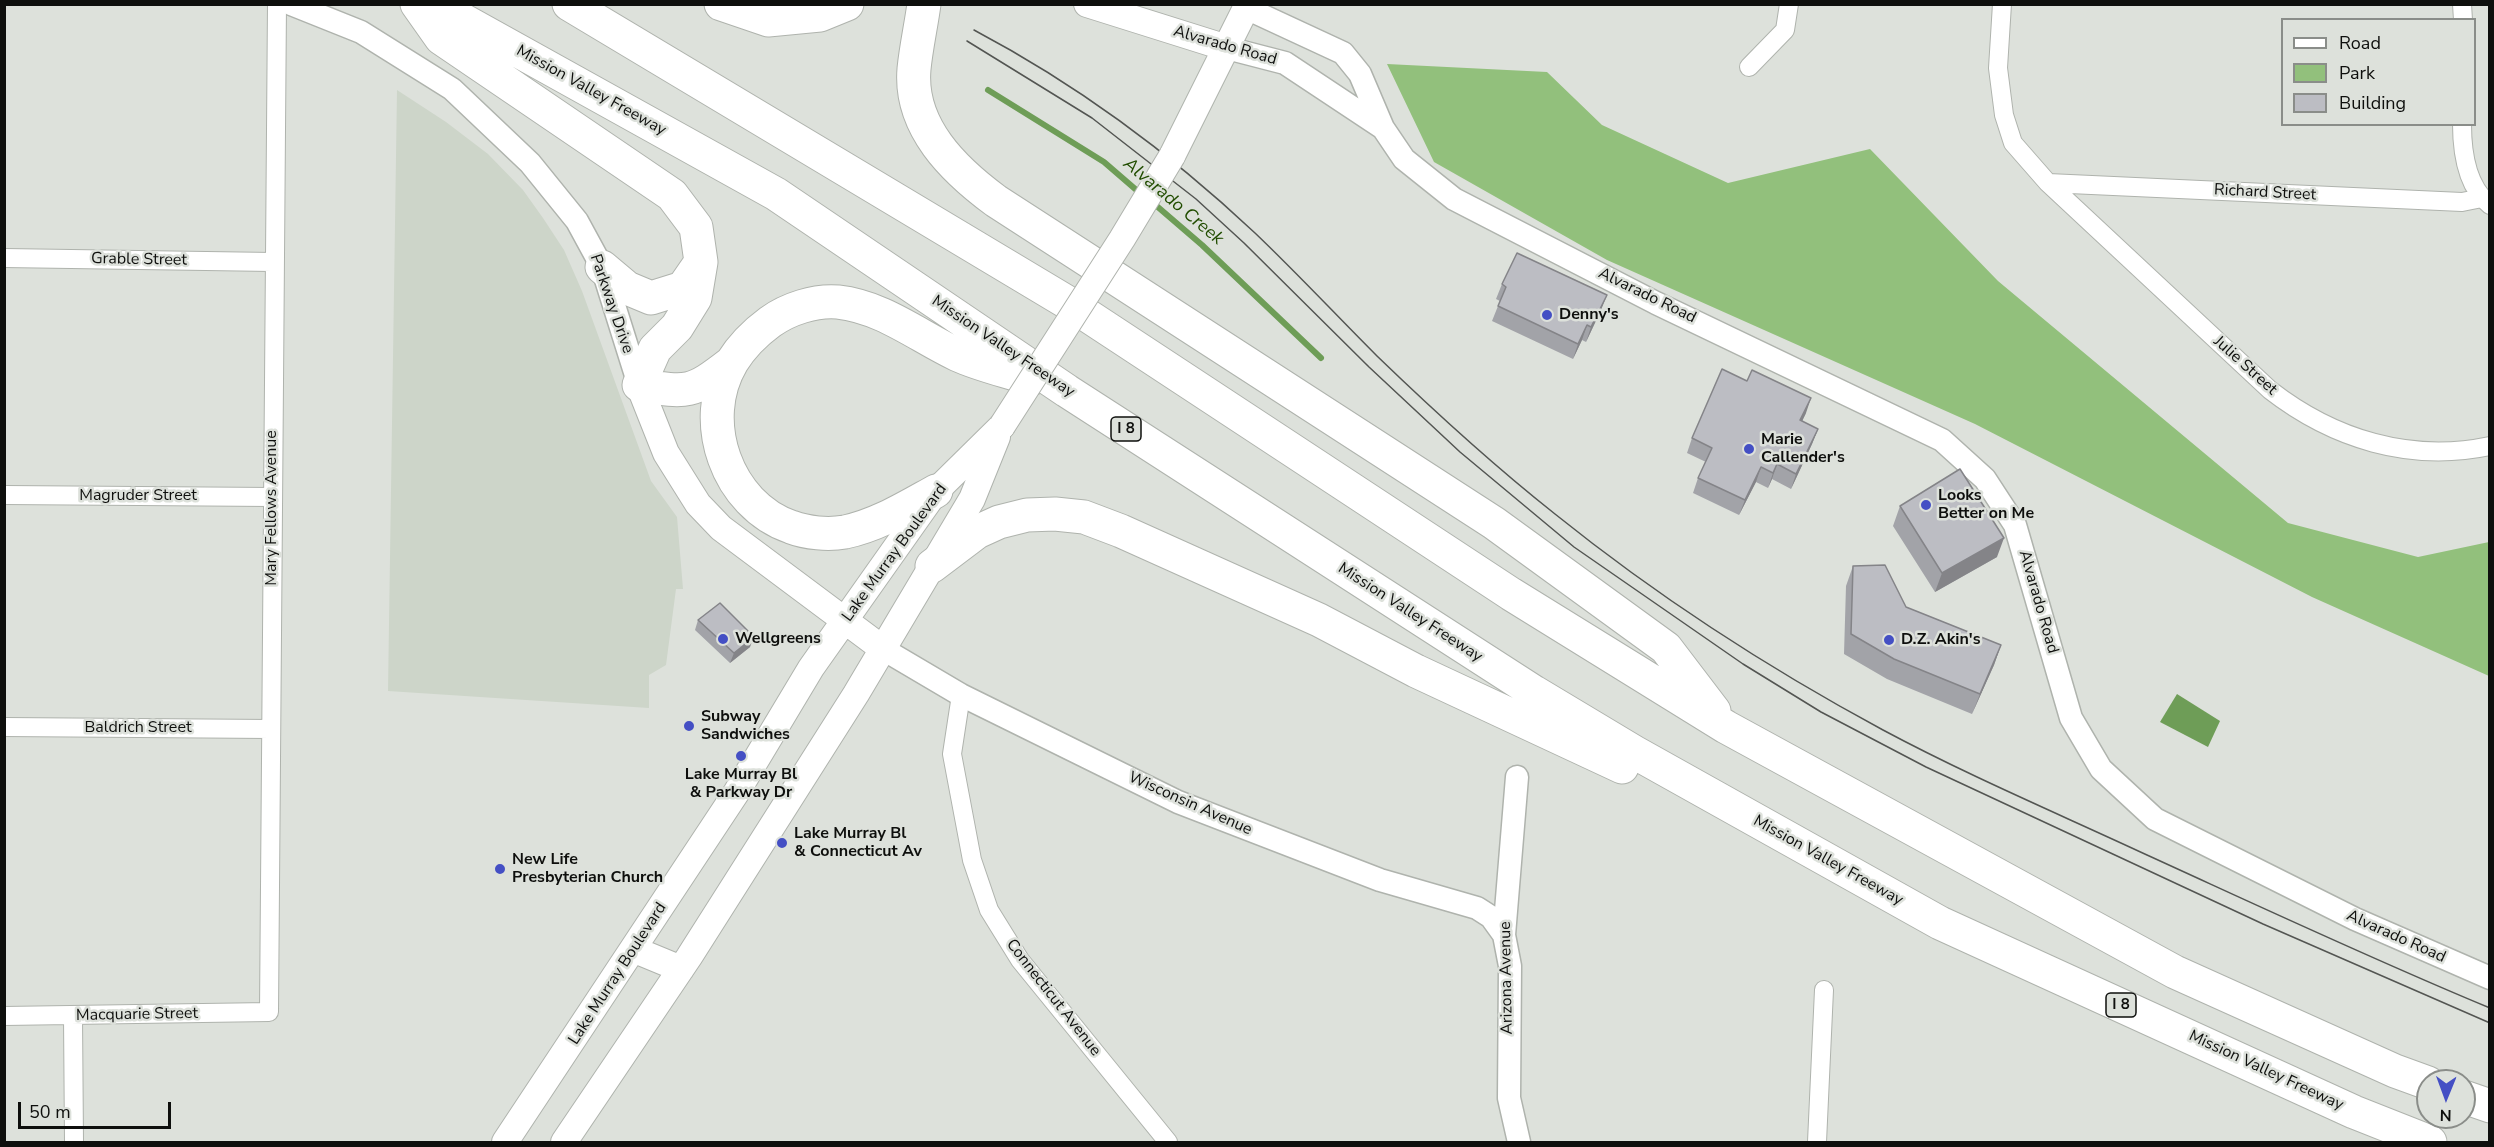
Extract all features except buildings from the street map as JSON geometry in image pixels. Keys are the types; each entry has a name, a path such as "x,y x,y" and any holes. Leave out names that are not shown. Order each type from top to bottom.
{"highway":[{"path":"417,4 441,38 672,195 696,227 701,262 695,298 677,327 655,349 639,385 681,392 706,382 732,363 759,330 779,315 797,308 837,302 870,309 958,355 1067,391"},
{"name":"Mission Valley Freeway","path":"434,4 776,194 1067,391 1534,692 1634,752 1940,923 2354,1112 2430,1143"},
{"path":"569,4 1070,304 1511,594 1726,727 2175,972 2394,1071 2416,1079"},
{"path":"721,4 768,20 820,15 847,4"},
{"path":"924,4 914,70 916,97 931,138 946,158 968,180 996,201 1494,523 1666,648 1726,727"},
{"path":"919,39 940,4"},
{"path":"602,267 627,288 651,298 683,288 701,262"},
{"path":"732,363 722,390 717,415 723,456 739,489 763,513 800,530 842,532 864,527 936,491"},
{"path":"932,566 977,532 999,522 1027,515 1055,514 1084,517 1319,620 1416,671 1817,856"}],"main road":[{"name":"Alvarado Road","path":"1087,4 1227,48"},
{"name":"Lake Murray Boulevard","path":"564,1143 681,969 883,649 972,499 1002,426 1122,239 1172,156 1227,48 1245,5"},
{"name":"Parkway Drive","path":"639,385 666,453 698,504 721,528 883,649"},
{"name":"Lake Murray Boulevard","path":"506,1143 736,793 811,668 936,491 1002,426"},
{"path":"634,950 681,969"}],"street":[{"name":"Mary Fellows Avenue","path":"269,1012 273,262 277,4"},
{"name":"Parkway Drive","path":"291,4 361,32 452,89 530,163 577,221 602,267 639,385"},
{"path":"1749,67 1785,30 1788,4"},
{"name":"Julie Street","path":"2002,4 1998,68 2004,115 2013,143 2048,183 2270,390 2308,417 2352,437 2400,449 2451,451 2490,446"},
{"name":"Alvarado Road","path":"1245,5 1343,53 1360,74 1383,128 1404,159 1454,199 1656,303 1942,440 1985,479 2015,525 2071,718 2101,769 2155,819 2355,919 2490,978"},
{"name":"Alvarado Road","path":"1227,48 1285,63 1383,128"},
{"path":"2462,126 2465,161 2486,202"},
{"name":"Richard Street","path":"2048,183 2486,202"},
{"name":"Grable Street","path":"4,258 273,262"},
{"name":"Magruder Street","path":"4,495 272,496"},
{"name":"Wisconsin Avenue","path":"883,649 961,695 1178,802 1380,879 1477,908 1491,917 1504,935"},
{"name":"Connecticut Avenue","path":"961,695 952,754 972,860 989,910 1020,960 1168,1143"},
{"name":"Baldrich Street","path":"4,727 271,729"},
{"name":"Arizona Avenue","path":"1517,777 1504,935 1510,966 1509,1098 1519,1143"},
{"path":"1817,1143 1824,990"},
{"name":"Macquarie Street","path":"4,1016 73,1017 269,1012"},
{"path":"73,1017 74,1143"}],"shaded area":[{"path":"397,90 446,122 488,154 523,190 564,250 582,291 651,481 677,517 683,589 676,589 666,665 649,675 649,708 388,691"},
{"path":"2177,694 2220,721 2208,747 2160,722"}],"green space":[{"path":"1387,64 1547,72 1602,125 1728,183 1870,149 1998,281 2288,523 2418,557 2489,542 2489,676 2312,597 1975,424 1607,260 1434,162"}],"waterway":[{"name":"Alvarado Creek","path":"988,90 1104,162 1141,194"},
{"name":"Alvarado Creek","path":"1152,202 1202,245 1321,358"}],"tram line":[{"path":"974,30 1049,73 1156,148 1255,233 1377,356 1486,457 1633,574 1714,630 1840,706 1948,763 2318,933 2490,1008"},
{"path":"967,41 1092,118 1196,199 1460,452 1574,547 1743,664 1821,712 1926,767 2263,924 2490,1023"}],"place":[{"name":"Denny's","path":"1547,315"},
{"name":"Marie Callender's","path":"1749,449"},
{"name":"Looks Better on Me","path":"1926,505"},
{"name":"Wellgreens","path":"723,639"},
{"name":"D.Z. Akin's","path":"1889,640"},
{"name":"Subway Sandwiches","path":"689,726"},
{"name":"Lake Murray Bl & Parkway Dr","path":"741,756"},
{"name":"Lake Murray Bl & Connecticut Av","path":"782,843"},
{"name":"New Life Presbyterian Church","path":"500,869"}]}
